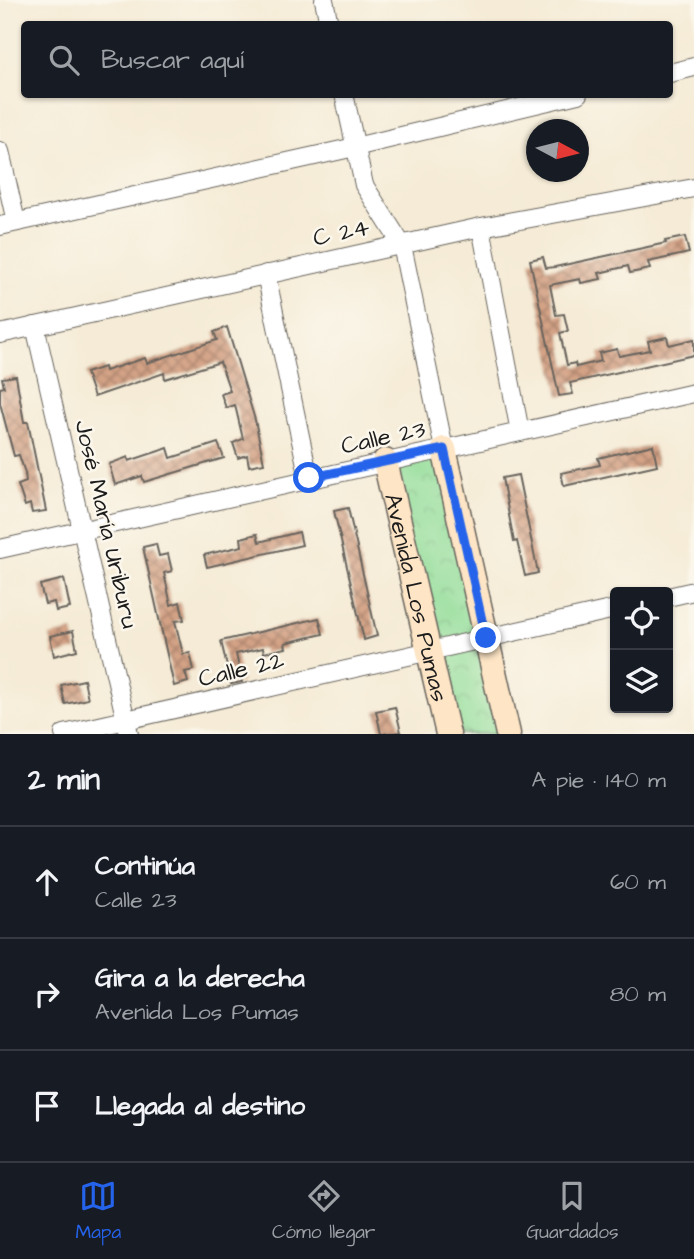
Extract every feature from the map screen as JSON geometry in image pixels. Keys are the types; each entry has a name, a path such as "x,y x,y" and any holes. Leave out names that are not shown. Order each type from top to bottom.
{"main road":[{"path":"444,449 508,734"},
{"name":"Avenida Los Pumas","path":"385,461 448,734"}],"street":[{"path":"324,0 328,21"},
{"path":"673,72 694,67"},
{"path":"345,98 364,185 402,245 444,449"},
{"path":"0,151 8,224 561,98"},
{"name":"C 24","path":"0,334 481,227 694,188"},
{"path":"481,227 520,432"},
{"path":"266,274 309,478"},
{"name":"José María Uriburu","path":"35,326 128,727"},
{"name":"Calle 23","path":"0,549 694,393"},
{"path":"673,596 694,591"},
{"name":"Calle 22","path":"64,734 128,727 429,651 610,610"}],"green space":[{"path":"444,449 507,734 448,734 386,462"}],"building":[{"path":"685,237 689,253 648,262 650,269 630,273 628,266 599,273 601,279 581,283 580,279 550,285 556,315 564,314 568,331 560,333 567,365 575,363 576,367 601,361 599,353 617,349 619,356 650,350 648,341 667,337 669,345 694,339 694,355 570,383 573,394 559,396 530,260 543,257 546,268 555,267"},
{"path":"227,327 255,420 264,463 249,466 247,455 238,458 233,443 243,439 235,405 226,408 221,394 230,391 220,362 165,379 164,373 94,397 86,373 104,367 105,371 145,358 147,363 217,340 214,332"},
{"path":"16,376 24,422 28,422 46,511 32,513 30,504 25,506 18,485 26,482 25,473 19,455 14,456 0,403 0,388 4,387 2,378"},
{"path":"218,443 224,458 144,482 142,476 115,485 109,464 128,457 129,461 168,448 171,458"},
{"path":"653,445 657,465 564,486 561,473 600,465 598,458"},
{"path":"518,475 538,573 525,576 517,541 514,542 502,478"},
{"path":"348,508 377,636 364,640 334,511"},
{"path":"299,532 302,545 207,567 204,555 242,546 241,538 257,534 259,542"},
{"path":"156,544 159,556 168,554 172,571 164,573 171,605 180,602 184,620 175,621 183,654 190,653 194,670 185,672 188,682 174,686 143,547"},
{"path":"64,579 70,608 56,611 54,602 45,604 40,585"},
{"path":"319,618 323,634 285,643 286,648 264,653 263,648 236,654 242,682 231,684 221,641"},
{"path":"73,631 77,650 54,656 50,636"},
{"path":"84,680 88,699 65,704 61,685"},
{"path":"395,707 401,732 381,734 376,711"}],"route":[{"path":"309,478 444,449 486,638"}]}
